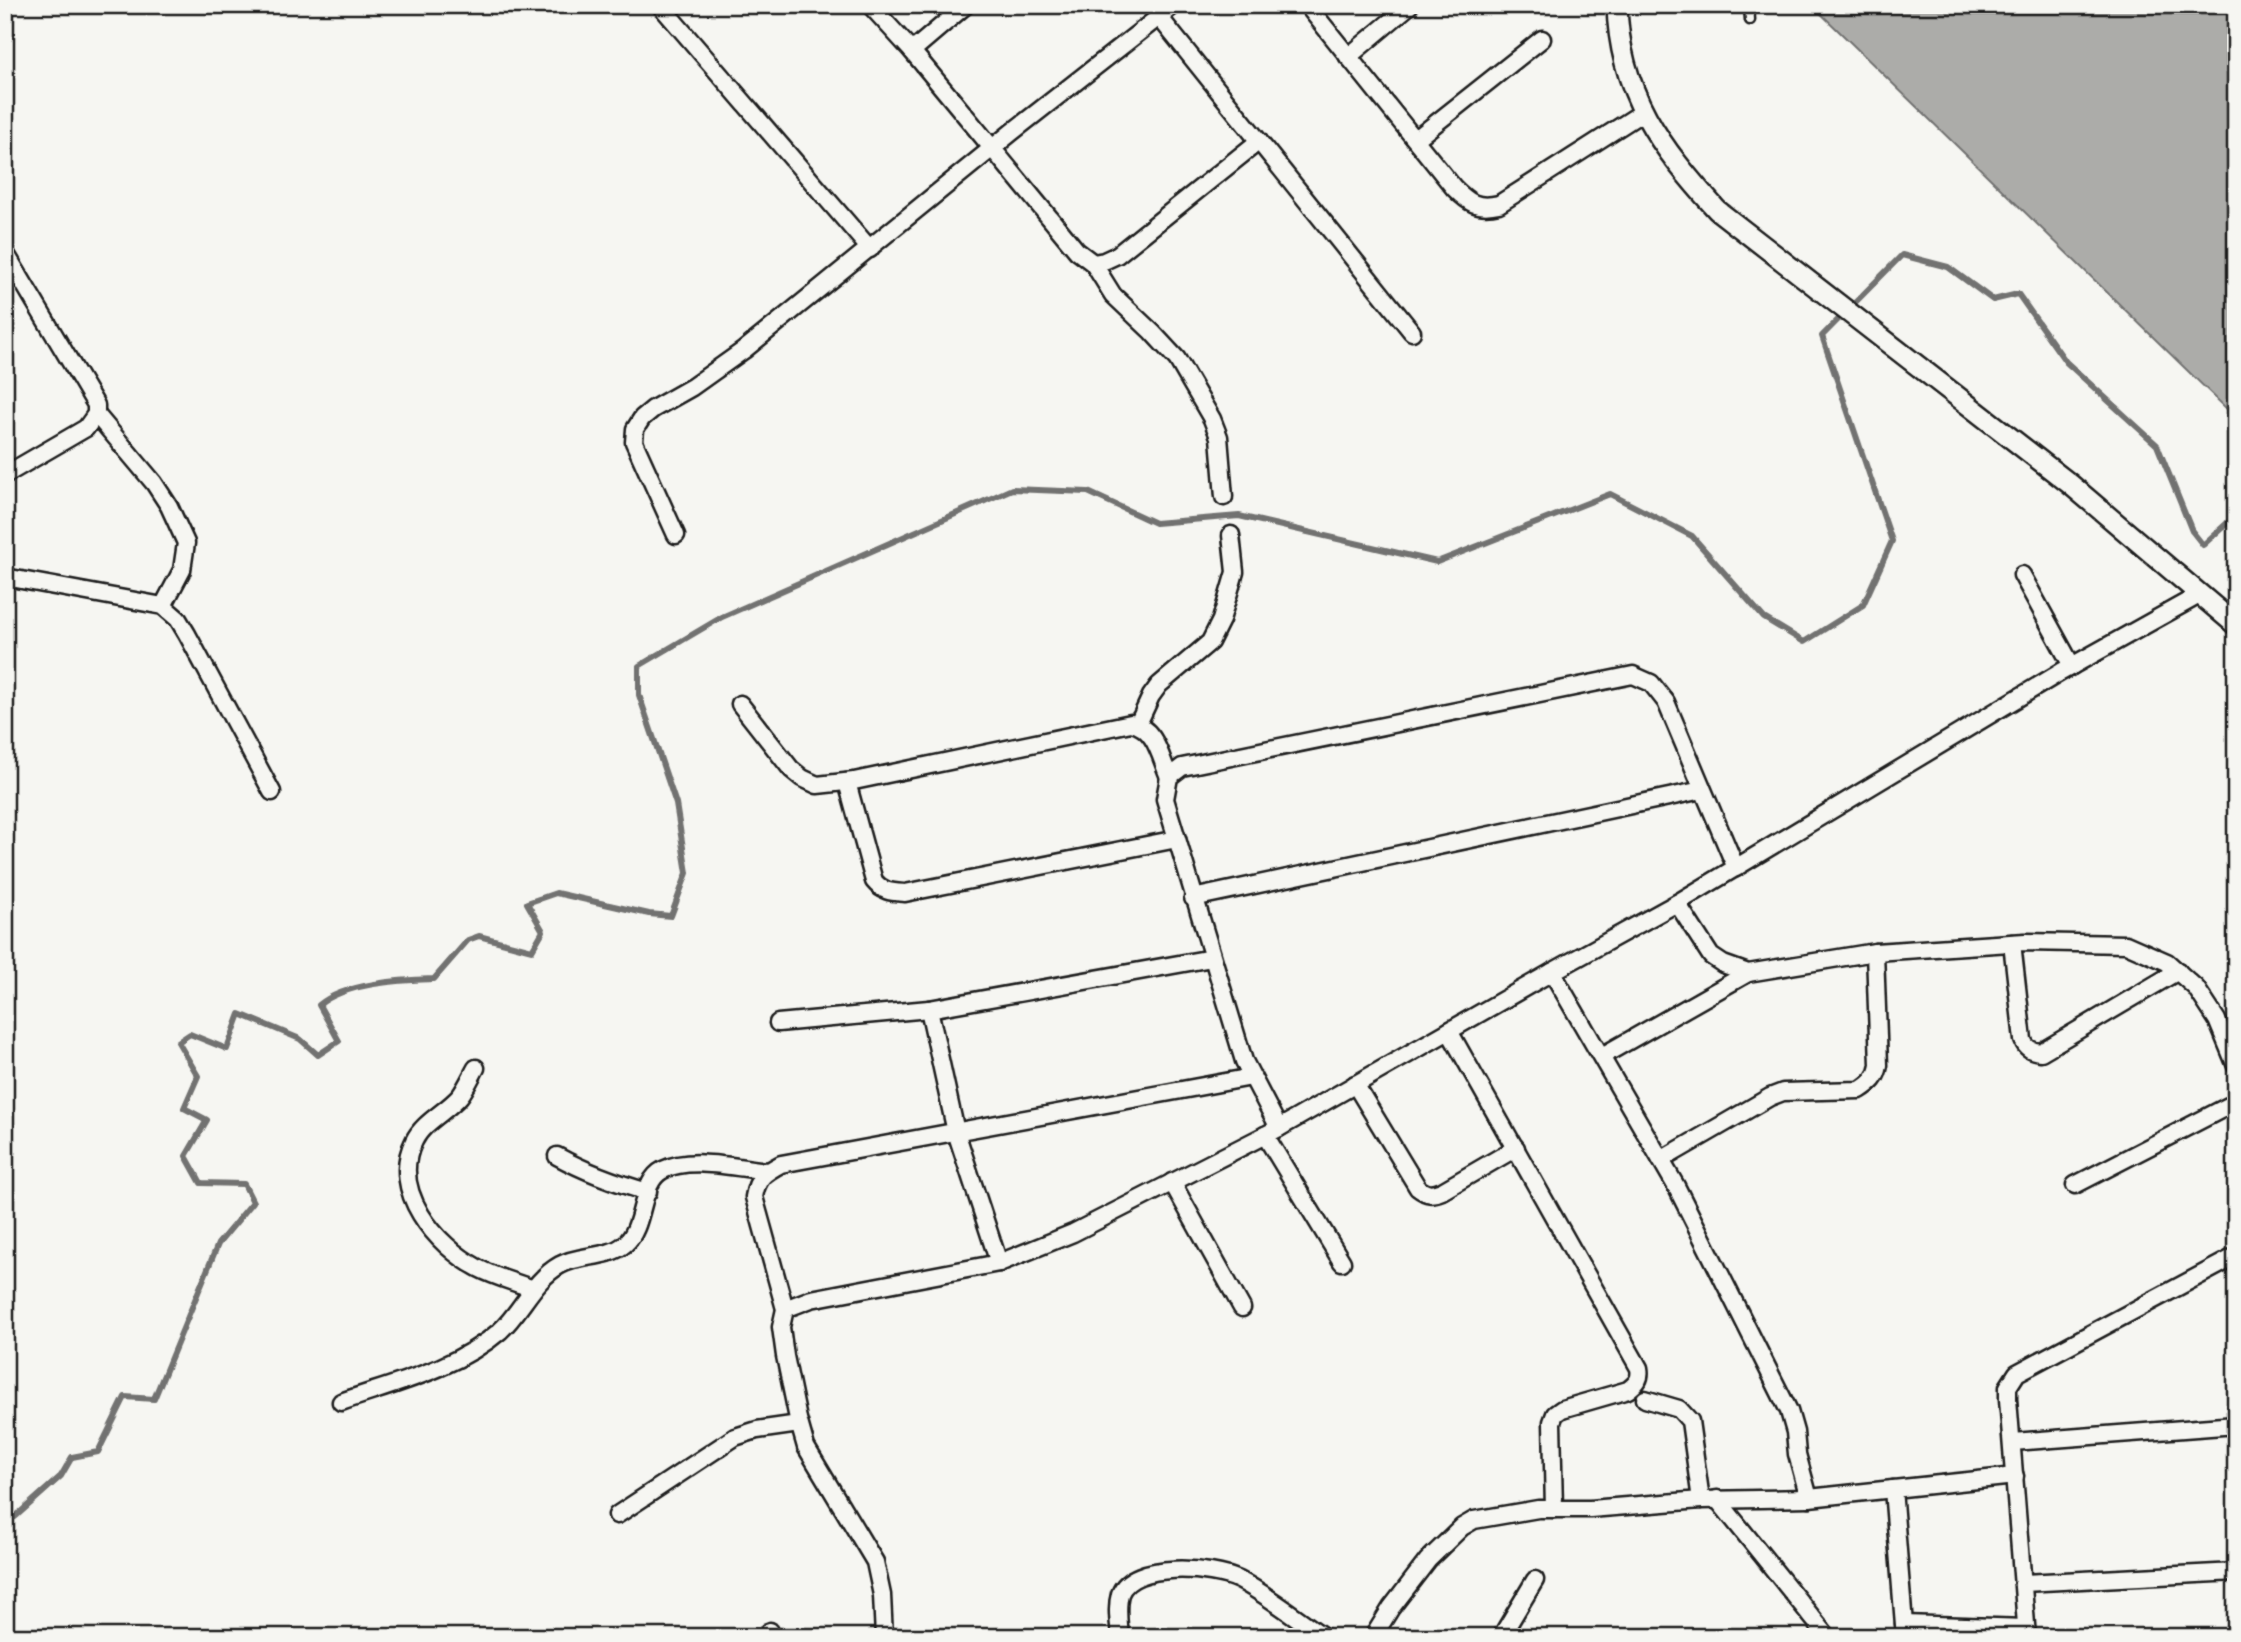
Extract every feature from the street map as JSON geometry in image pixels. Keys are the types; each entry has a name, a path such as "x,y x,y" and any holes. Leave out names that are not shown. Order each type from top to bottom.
{"street":[{"path":"660,5 870,249"},
{"path":"870,5 912,51 1077,251 1093,263 1112,296 1177,359 1212,419 1219,437 1224,497"},
{"path":"912,51 966,5"},
{"path":"676,535 634,442 635,429 642,418 744,350 1174,5"},
{"path":"1307,5 1464,199 1474,206 1499,204 1643,112"},
{"path":"1348,57 1410,5"},
{"path":"1617,5 1620,50 1643,112 1678,167 1717,210 2070,484 2236,625"},
{"path":"1160,18 1412,332"},
{"path":"1416,139 1542,38"},
{"path":"1093,263 1117,255 1259,141"},
{"path":"5,252 89,389 96,405 96,414 86,428 5,475"},
{"path":"96,414 154,483 169,506 186,543 182,570 163,606"},
{"path":"1138,724 1159,685 1210,642 1221,620 1236,572 1231,535"},
{"path":"2022,575 2072,666"},
{"path":"5,577 163,606 178,619 187,634 272,792"},
{"path":"785,1308 811,1299 999,1263 1073,1233 1272,1132 1677,903 2072,666 2201,594"},
{"path":"1168,777 1182,767 1633,675 1651,683 1666,702 1736,868"},
{"path":"740,704 791,769 817,785 846,782 1131,723 1146,729 1152,736 1168,777 1165,799 1244,1061 1272,1132 1342,1262"},
{"path":"846,782 874,881 889,892 905,893 1177,839"},
{"path":"1193,898 1702,790"},
{"path":"1677,903 1711,956 1723,964 1748,973"},
{"path":"1602,1056 1748,973 1875,952 2012,943 2126,944 2167,962 2196,988 2217,1020 2236,1066"},
{"path":"2012,943 2023,1040 2033,1051 2041,1052 2178,971"},
{"path":"1661,1160 1770,1097 1783,1093 1860,1090 1871,1083 1877,1076 1879,1065 1875,952"},
{"path":"778,1023 929,1009 1212,958"},
{"path":"1552,972 1676,1186 1789,1412 1809,1497"},
{"path":"929,1009 956,1132 999,1263"},
{"path":"1449,1031 1639,1368 1640,1377 1628,1390 1562,1409 1555,1414 1552,1422 1554,1509"},
{"path":"476,1068 461,1095 415,1139 407,1174 413,1199 429,1228 453,1251 478,1268 533,1289"},
{"path":"884,1637 882,1595 875,1562 819,1471 806,1447 799,1424 781,1327 785,1308 754,1197 756,1183 768,1171 781,1164 1252,1077"},
{"path":"1355,1084 1418,1188 1425,1193 1432,1195 1442,1191 1516,1148"},
{"path":"2075,1185 2236,1102"},
{"path":"557,1156 581,1169 648,1192"},
{"path":"341,1402 461,1358 498,1332 514,1317 543,1278 562,1264 621,1248 636,1228 652,1180 660,1171 691,1163 768,1171"},
{"path":"1172,1182 1242,1308"},
{"path":"1893,1489 1905,1631 2026,1632 2008,1387 2017,1373 2236,1255"},
{"path":"1645,1399 1679,1409 1690,1421 1709,1499 1828,1637"},
{"path":"617,1515 734,1437 757,1430 799,1424"},
{"path":"2013,1441 2236,1425"},
{"path":"1373,1637 1391,1608 1428,1560 1462,1527 1474,1520 1538,1509 1709,1499 1809,1497 2014,1476"},
{"path":"1121,1637 1118,1612 1121,1592 1131,1580 1146,1574 1188,1570 1213,1571 1238,1580 1324,1637"},
{"path":"2023,1583 2236,1572"},
{"path":"1501,1637 1535,1580"}],"lane":[{"path":"1749,5 1750,20"}],"shaded area":[{"path":"1812,5 2236,5 2236,413 2232,414"}],"waterway":[{"path":"5,1519 15,1517 61,1476 72,1457 98,1452 125,1397 154,1399 218,1244 253,1202 244,1184 201,1183 186,1156 207,1120 184,1108 198,1076 178,1042 190,1034 227,1049 240,1014 300,1039 318,1055 339,1041 319,1005 358,987 434,979 468,940 479,936 532,950 543,931 527,903 556,893 649,914 671,916 687,873 676,804 639,695 639,666 722,617 1012,489 1088,492 1155,523 1239,516 1437,562 1610,494 1692,536 1764,618 1804,642 1863,605 1892,541 1822,336 1902,255 1948,267 1993,300 2018,294 2066,362 2157,445 2192,531 2203,545 2236,515"}]}
